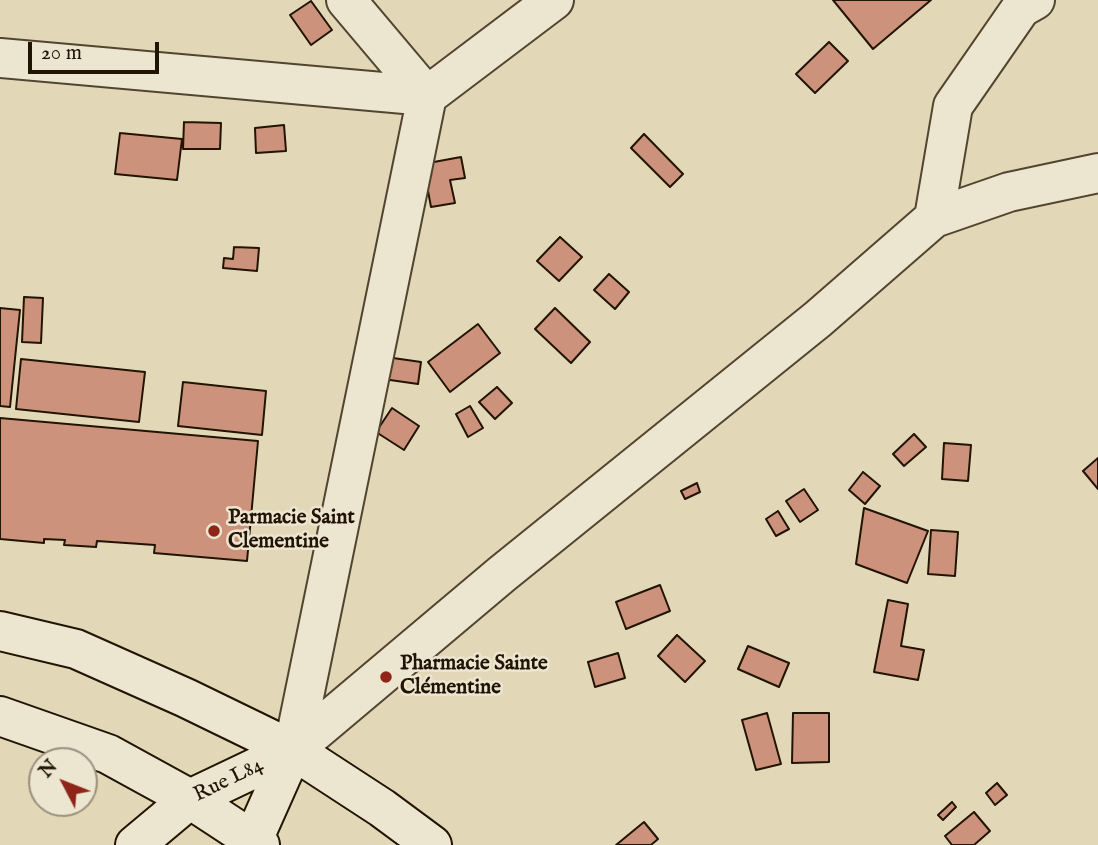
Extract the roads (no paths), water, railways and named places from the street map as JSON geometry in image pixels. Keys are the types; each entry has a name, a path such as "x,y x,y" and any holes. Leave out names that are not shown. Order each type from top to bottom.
{"street":[{"path":"346,0 427,96"},
{"path":"0,716 108,754 190,799 253,843 293,750 427,96 554,0"},
{"path":"934,218 953,106 1024,3"},
{"path":"0,58 427,96"},
{"path":"293,750 502,574 818,319 934,218 1009,192 1098,173"},
{"path":"0,631 76,649 293,750 382,808 432,845"},
{"name":"Rue L84","path":"135,845 190,799 293,750"}],"place":[{"name":"Parmacie Saint Clementine","path":"214,531"},
{"name":"Pharmacie Sainte Clémentine","path":"386,677"}]}
